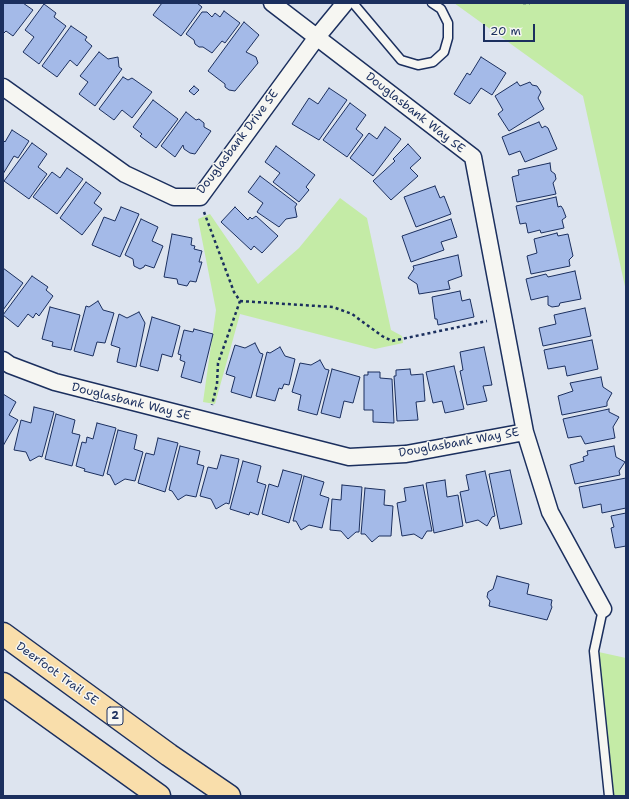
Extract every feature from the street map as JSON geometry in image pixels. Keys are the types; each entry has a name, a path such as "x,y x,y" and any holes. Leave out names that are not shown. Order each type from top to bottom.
{"highway":[{"name":"Deerfoot Trail SE","path":"3,634 169,755 229,796"},
{"path":"3,684 159,796"}],"street":[{"name":"Douglasbank Way SE","path":"3,360 10,365 55,382 349,457 406,454 525,432 473,157 272,3"},
{"name":"Douglasbank Drive SE","path":"3,87 125,174 174,197 200,197 317,37 345,3"},
{"path":"525,432 550,512 603,609"}],"lane":[{"path":"352,3 401,60 418,66 433,62 444,52 448,38 448,23 441,9 432,3"},
{"path":"603,609 594,651 609,796"}],"path":[{"path":"523,3 530,3"},
{"path":"200,197 231,285 240,301 218,363 217,384 208,421"},
{"path":"240,301 333,306 352,314 382,336 392,341 503,318"}],"green space":[{"path":"454,3 626,3 626,291 583,96"},
{"path":"340,198 367,218 391,330 402,336 403,343 375,349 240,314 215,404 203,402 216,310 198,219 210,214 258,284 299,248"},
{"path":"594,651 626,658 626,796 609,796"}],"building":[{"path":"3,3 23,3 33,10 13,36 6,31 3,34"},
{"path":"162,3 197,3 202,7 181,36 153,15"},
{"path":"44,4 56,13 54,17 66,26 39,64 23,52 34,37 25,30"},
{"path":"224,11 240,23 225,43 222,41 212,53 203,47 199,47 195,44 194,40 186,34 202,12 207,12 212,17 215,13 220,17"},
{"path":"244,22 259,35 246,52 256,57 258,63 235,91 229,90 225,87 225,84 208,71"},
{"path":"71,26 87,37 85,40 92,46 77,66 70,60 57,77 42,66"},
{"path":"99,52 108,59 118,57 119,67 122,69 95,106 79,94 88,82 80,76"},
{"path":"481,57 506,73 492,95 481,88 470,104 454,94 467,73 470,75"},
{"path":"123,77 128,80 132,78 152,92 132,118 122,110 114,120 99,109"},
{"path":"517,82 520,86 530,82 532,85 537,86 541,92 538,98 544,109 509,131 498,114 503,110 495,96"},
{"path":"194,86 199,90 194,95 189,91"},
{"path":"329,88 347,100 319,140 292,124 309,98 318,104"},
{"path":"153,100 178,119 156,148 140,136 142,134 133,127"},
{"path":"350,103 366,115 356,129 363,135 347,157 323,140"},
{"path":"186,112 196,120 199,119 204,123 204,127 211,131 195,154 184,149 183,145 175,157 161,146"},
{"path":"539,122 542,128 545,126 548,128 557,149 525,162 520,151 509,155 502,137"},
{"path":"385,127 401,139 373,176 350,158 369,133 377,139"},
{"path":"12,130 29,141 18,158 14,156 3,174 3,140 5,142"},
{"path":"32,143 47,154 38,167 47,174 29,199 4,181"},
{"path":"408,144 421,158 410,168 418,176 391,200 373,181 395,161 393,159"},
{"path":"276,146 315,175 306,187 309,190 299,202 273,182 280,173 265,162"},
{"path":"550,163 551,171 555,174 556,179 553,183 556,194 517,202 512,177 519,175 518,170"},
{"path":"67,168 83,179 57,214 33,197 52,172 60,178"},
{"path":"260,176 297,204 295,207 297,217 286,219 279,227 257,212 263,203 248,192"},
{"path":"86,182 101,193 94,203 102,209 82,235 60,218"},
{"path":"435,186 440,198 444,196 451,214 416,227 404,197"},
{"path":"556,197 558,207 561,206 566,217 562,220 564,228 541,233 540,230 528,233 526,223 520,224 516,206"},
{"path":"121,207 139,214 120,257 92,245 104,217 115,221"},
{"path":"235,207 248,220 250,217 252,219 256,216 278,236 262,253 254,246 251,250 221,222"},
{"path":"141,219 158,227 152,241 163,246 154,268 145,265 140,269 134,266 133,259 125,255"},
{"path":"451,219 457,237 441,242 444,250 411,262 402,236"},
{"path":"557,233 558,236 568,234 573,256 569,260 570,266 531,274 527,256 537,253 534,239"},
{"path":"172,234 192,238 191,245 195,246 194,249 202,251 199,262 202,262 196,282 190,281 187,286 178,284 177,279 164,277"},
{"path":"458,255 462,276 448,281 450,289 419,294 417,284 408,278 414,269 413,266"},
{"path":"3,268 23,283 3,310"},
{"path":"575,271 581,299 560,303 559,306 552,307 548,305 548,296 531,300 526,279 546,274 548,277"},
{"path":"32,276 48,287 46,290 53,296 39,316 36,313 33,318 28,314 18,327 3,315"},
{"path":"460,291 462,301 470,299 474,317 438,325 437,319 435,319 432,297"},
{"path":"98,301 103,310 114,313 105,343 97,342 93,356 74,351 86,306 89,307"},
{"path":"50,307 80,315 71,350 52,346 53,342 42,339"},
{"path":"585,308 591,336 543,346 539,328 556,324 554,315"},
{"path":"139,312 145,323 136,367 117,362 120,348 111,345 119,314 127,318"},
{"path":"152,317 180,326 172,357 162,354 158,371 140,366"},
{"path":"194,329 213,334 201,383 181,377 185,362 180,360 181,355 178,354 184,330 193,332"},
{"path":"592,340 598,369 567,376 565,366 548,369 544,350"},
{"path":"255,343 260,353 263,354 251,398 231,392 235,377 226,374 235,345 245,348"},
{"path":"280,347 285,356 295,359 289,385 284,384 282,389 279,388 275,401 256,396 267,352 270,353"},
{"path":"484,347 492,385 483,386 487,401 467,405 460,371 463,370 460,352"},
{"path":"320,360 325,369 329,370 317,415 298,410 301,395 292,392 300,363 311,365"},
{"path":"454,366 464,409 445,413 442,401 433,403 426,372"},
{"path":"332,369 360,377 353,403 344,401 340,418 321,413"},
{"path":"410,369 411,375 423,374 425,401 416,402 418,420 397,421 394,376 396,376 396,370"},
{"path":"368,372 380,372 380,378 392,379 394,423 373,422 373,410 364,410 364,375 368,375"},
{"path":"601,377 603,387 612,393 607,402 607,406 562,415 558,396 573,391 570,383"},
{"path":"3,394 16,402 9,415 18,420 3,446"},
{"path":"34,407 54,412 42,457 39,456 30,461 26,452 14,450 21,420 31,423"},
{"path":"609,409 609,412 619,417 613,427 615,438 585,444 581,436 568,438 563,419"},
{"path":"56,414 75,420 72,433 80,435 72,466 45,459"},
{"path":"97,423 116,428 103,476 84,471 85,469 76,466 82,442 86,443 87,437 93,439"},
{"path":"118,430 137,435 134,449 143,452 135,481 125,479 115,485 110,475 107,474"},
{"path":"158,438 178,443 165,492 138,483 146,453 154,455"},
{"path":"180,446 200,451 197,464 204,466 196,497 186,495 178,500 172,491 169,490"},
{"path":"614,446 616,457 625,462 619,471 620,475 575,484 570,465 584,461 583,457 588,455 587,451"},
{"path":"221,455 239,459 229,504 226,503 216,509 211,499 200,496 208,467 217,469"},
{"path":"243,461 261,466 257,482 266,485 258,515 250,512 249,515 230,509"},
{"path":"283,470 302,475 289,523 262,514 269,484 278,487"},
{"path":"510,470 522,524 500,529 489,474"},
{"path":"485,471 495,516 492,517 487,526 478,520 466,523 460,492 469,490 466,475"},
{"path":"304,476 324,482 320,495 329,498 322,528 309,525 301,530 296,521 293,521"},
{"path":"626,478 626,508 602,513 601,504 583,508 579,487"},
{"path":"445,480 447,497 458,495 463,526 434,533 426,483"},
{"path":"342,485 362,487 359,532 356,532 348,539 341,531 330,530 332,499 341,500"},
{"path":"423,485 432,531 427,531 422,539 414,534 402,536 397,503 406,501 404,488"},
{"path":"365,488 385,490 384,505 393,506 391,536 379,536 372,542 365,534 361,534"},
{"path":"626,513 626,546 615,548 611,528 614,527 611,516"},
{"path":"497,576 529,584 527,594 552,600 552,607 547,620 489,606 490,601 487,597 488,592 493,589"}]}
